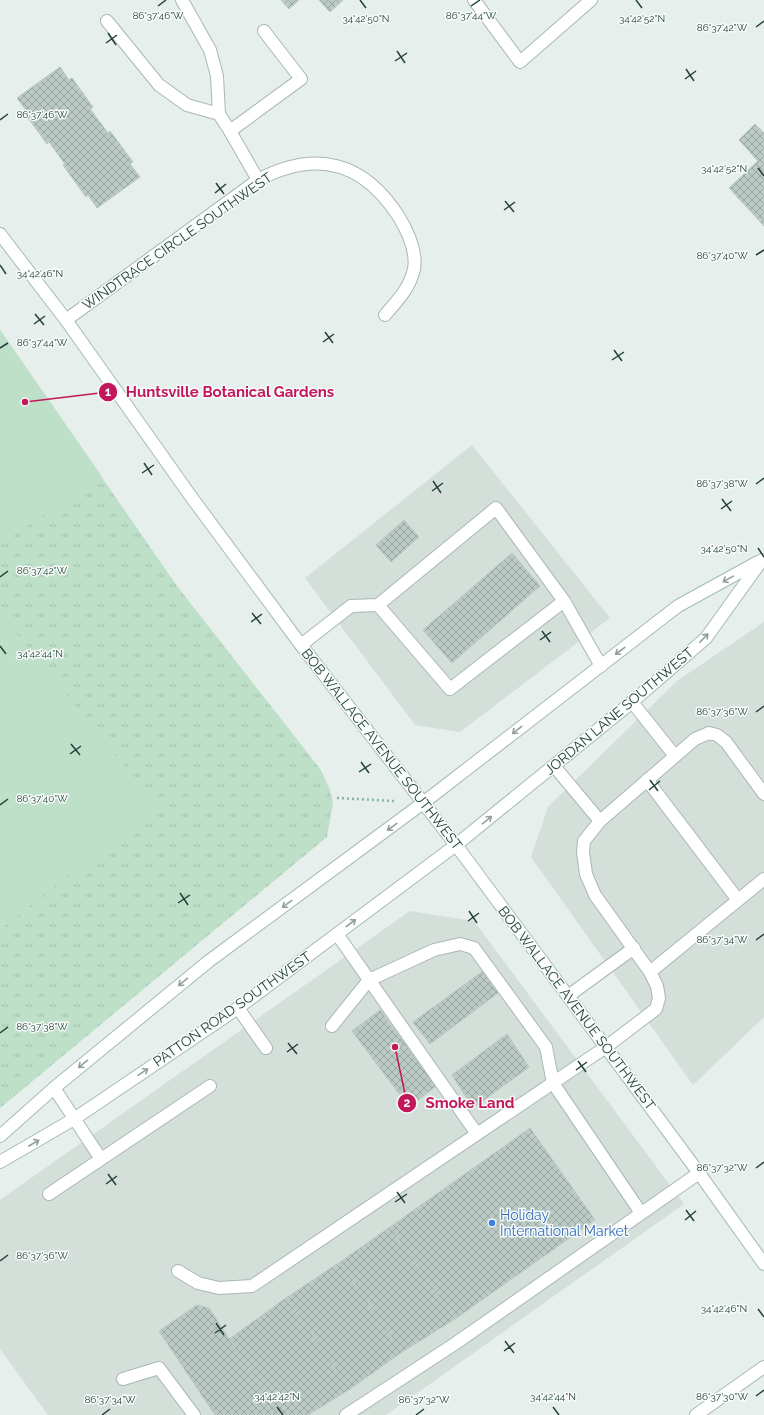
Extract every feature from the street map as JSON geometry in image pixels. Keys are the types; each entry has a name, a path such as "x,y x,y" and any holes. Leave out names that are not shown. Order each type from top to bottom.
{"main road":[{"path":"182,0 210,50 217,76 219,114 258,180"},
{"path":"474,0 520,62 591,0"},
{"path":"107,21 159,85 187,105 219,114"},
{"path":"230,131 301,79 264,31"},
{"name":"WINDTRACE CIRCLE SOUTHWEST","path":"66,320 258,180 291,166 323,163 354,172 373,185 383,194 391,205 410,238 414,253 414,268 411,279 406,289 385,315"},
{"name":"BOB WALLACE AVENUE SOUTHWEST","path":"0,234 66,320 192,498 302,645 456,845 699,1173 764,1264"},
{"path":"302,645 351,606 378,605 496,508 564,601 601,666"},
{"name":"JORDAN LANE SOUTHWEST","path":"423,803 678,606 763,558"},
{"name":"JORDAN LANE SOUTHWEST","path":"456,845 632,702 706,638 763,558"},
{"path":"378,605 450,689 564,601"},
{"path":"632,702 675,756"},
{"path":"178,1271 198,1283 219,1288 252,1286 606,1047 656,1009 659,998 657,986 650,972 595,895 586,874 583,852 584,841 600,822 675,756 695,739 709,733 716,735 726,742 764,794"},
{"path":"554,766 600,822"},
{"path":"648,780 738,900"},
{"path":"0,1136 54,1088 209,961 423,803"},
{"name":"PATTON ROAD SOUTHWEST","path":"0,1162 74,1119 238,1008 456,845"},
{"path":"650,972 764,880"},
{"path":"337,934 478,1134"},
{"path":"332,1026 369,980 434,950 460,944 474,948 546,1047 553,1083 641,1213"},
{"path":"568,996 634,948"},
{"path":"238,1008 266,1048"},
{"path":"49,1194 210,1086"},
{"path":"54,1088 101,1159"},
{"path":"346,1415 456,1343 699,1173"},
{"path":"696,1415 764,1367"},
{"path":"123,1379 159,1368 194,1415"}],"path":[{"path":"337,798 423,803"}],"shaded area":[{"path":"472,445 610,618 460,732 415,725 305,578"},
{"path":"764,622 764,1017 693,1085 531,857 548,807 677,681"},
{"path":"410,911 474,921 684,1204 386,1415 48,1415 0,1349 0,1200"}],"green space":[{"path":"0,330 177,586 321,770 330,790 333,803 327,837 0,1108"},
{"path":"0,330 101,475 0,545"},
{"path":"0,613 155,805 0,930"}],"building":[{"path":"281,0 299,0 289,9"},
{"path":"319,0 343,0 330,12"},
{"path":"60,67 69,80 72,78 93,107 90,109 108,133 110,131 133,162 130,164 140,177 97,208 88,195 86,197 63,165 65,164 49,142 47,144 23,111 25,109 17,98"},
{"path":"755,124 764,133 764,226 729,188 758,161 739,140"},
{"path":"404,520 419,537 391,562 376,545"},
{"path":"512,553 540,586 452,663 423,630"},
{"path":"483,971 498,993 430,1044 413,1022"},
{"path":"380,1010 436,1086 409,1107 352,1031"},
{"path":"507,1034 529,1067 473,1108 452,1075"},
{"name":"Holiday International Market","path":"530,1128 595,1220 455,1319 390,1227"},
{"path":"390,1227 455,1319 402,1352 340,1262"},
{"path":"340,1262 402,1352 350,1389 286,1298"},
{"path":"286,1298 350,1389 308,1415 279,1415 229,1339"},
{"path":"197,1305 209,1308 279,1415 215,1415 159,1331"}],"place":[{"name":"Huntsville Botanical Gardens","path":"25,402"},
{"name":"Smoke Land","path":"395,1047"},
{"name":"Holiday International Market","path":"492,1223"}]}
